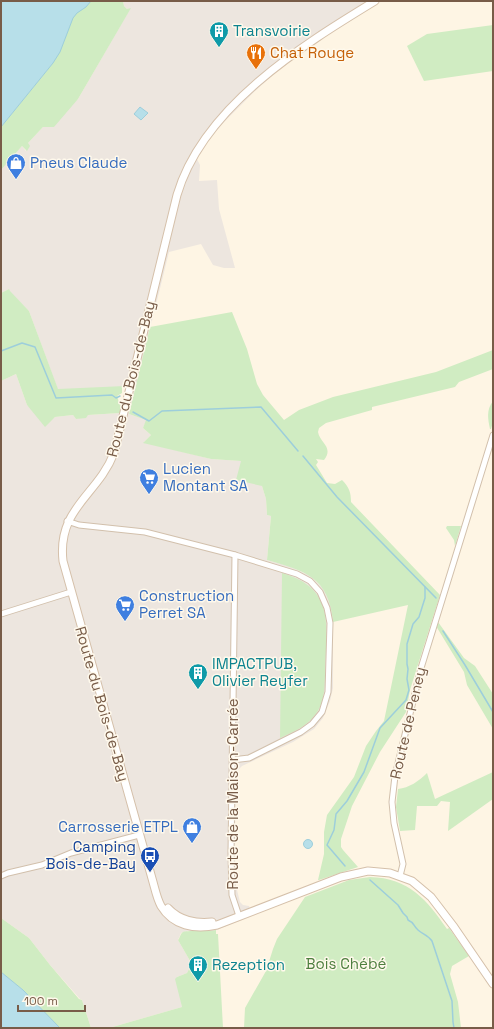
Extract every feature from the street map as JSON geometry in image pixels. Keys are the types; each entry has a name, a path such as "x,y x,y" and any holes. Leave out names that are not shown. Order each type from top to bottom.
{"main road":[{"name":"Route du Bois-de-Bay","path":"375,1 309,43 248,92 214,127 196,153 183,177 178,195 111,461 102,476 76,507 67,522 63,535 62,553 71,592 139,835 159,900 169,916 191,927 200,928 217,925 224,921 352,874 373,871 400,876"},
{"path":"400,876 417,885 435,902 493,984"}],"street":[{"name":"Route de Peney","path":"400,876 403,864 394,823 392,802 395,776 425,653 493,435"},
{"path":"67,522 81,526 145,532 234,555 292,572 310,581 317,588 326,604 329,615 330,630 328,692 324,708 316,720 301,732 248,758 232,760"},
{"name":"Route de la Maison-Carrée","path":"234,555 231,882 233,899 239,916"},
{"path":"1,614 71,592"},
{"path":"1,876 42,865 71,853 139,835"}],"shaded area":[{"path":"123,1 382,1 315,43 276,72 224,122 206,143 197,159 200,165 199,181 217,180 219,209 235,268 224,268 213,265 201,244 169,252 129,414 147,420 143,428 151,435 144,442 211,459 241,461 262,486 266,499 267,515 271,516 267,560 289,566 311,576 322,587 329,599 333,622 333,688 330,701 323,718 314,729 293,742 242,766 236,773 236,886 240,902 243,905 249,906 252,916 214,931 188,931 181,933 178,940 193,966 187,973 177,977 182,1007 109,1028 91,1028 82,1000 50,965 29,938 1,918 1,381 16,374 27,405 47,424 55,417 73,415 76,419 88,415 120,413 126,387 58,390 29,311 9,291 9,289 1,293 1,170 22,146 26,151 27,144 43,127 78,99 130,9 127,9 124,6"}],"green space":[{"path":"61,1 123,1 124,6 127,9 131,8 78,99 54,127 43,127 28,143 30,146 27,151 22,146 1,170 1,127 53,63"},
{"path":"493,25 493,71 424,81 407,46 427,34"},
{"path":"9,289 29,311 58,389 125,386 122,387 122,393 117,396 120,405 122,404 120,413 88,415 86,418 76,419 73,415 55,417 45,427 27,405 16,374 1,381 1,293"},
{"path":"232,312 247,349 257,384 263,395 284,420 299,410 333,397 436,372 493,350 493,369 459,382 455,387 372,407 372,410 326,423 319,428 319,436 326,445 328,452 324,460 316,459 318,462 316,465 327,483 335,484 342,480 349,490 351,502 440,595 410,690 406,712 380,752 352,806 341,839 341,847 358,867 319,880 324,854 324,832 327,815 354,777 366,746 384,721 408,605 333,622 331,607 326,595 313,578 293,568 267,560 271,516 267,515 266,499 262,486 236,480 241,461 211,459 143,443 151,435 143,428 146,420 129,414 150,327"},
{"path":"493,401 493,422 490,429 488,411"},
{"path":"447,526 461,526 455,546 454,540 446,528"},
{"path":"282,573 300,580 315,592 322,604 326,618 326,635 324,689 320,707 308,723 280,738"},
{"path":"438,622 464,658 475,666 493,694 493,729 467,685 464,672 436,626"},
{"path":"493,772 493,799 448,831 450,802 441,801 437,806 417,806 415,830 400,831 396,807 398,789 414,784 427,773 435,799"},
{"name":"Bois Chébé","path":"370,877 396,881 416,892 432,909 447,929 449,928 469,956 452,966 450,974 458,1002 461,1028 244,1028 245,1008 266,971 277,939 305,897 349,880"},
{"path":"1,918 29,938 79,999 82,1000 91,1028 60,1028 23,990 1,972"},
{"path":"216,930 216,934 218,934 223,1028 109,1028 182,1007 175,979 187,973 193,966 178,940 181,934 185,931"}],"water":[{"path":"1,1 91,1 73,18 60,52 53,63 1,127"},
{"path":"140,107 148,113 141,120 134,114"},
{"path":"308,839 313,844 308,849 303,844"},
{"path":"1,972 23,990 60,1028 1,1028"}],"waterway":[{"path":"1,351 22,343 35,347 56,398 112,395 116,398 120,396"},
{"path":"133,412 149,421 162,411 261,407 298,451"},
{"path":"303,456 337,497 436,598"},
{"path":"345,866 327,845 334,830 336,814 347,801 364,772 380,728 406,700 409,690 407,679 407,644 413,624 419,617 425,598 425,587"},
{"path":"443,631 493,712"},
{"path":"370,880 398,905 416,929 429,937 432,941 452,1001 454,1028"}],"place":[{"name":"Transvoirie","path":"219,48"},
{"name":"Chat Rouge","path":"256,70"},
{"name":"Pneus Claude","path":"16,180"},
{"name":"Lucien Montant SA","path":"149,495"},
{"name":"Construction Perret SA","path":"125,622"},
{"name":"IMPACTPUB, Olivier Reyfer","path":"198,690"},
{"name":"Carrosserie ETPL","path":"192,844"},
{"name":"Camping Bois-de-Bay","path":"150,873"},
{"name":"Rezeption","path":"198,982"}]}
